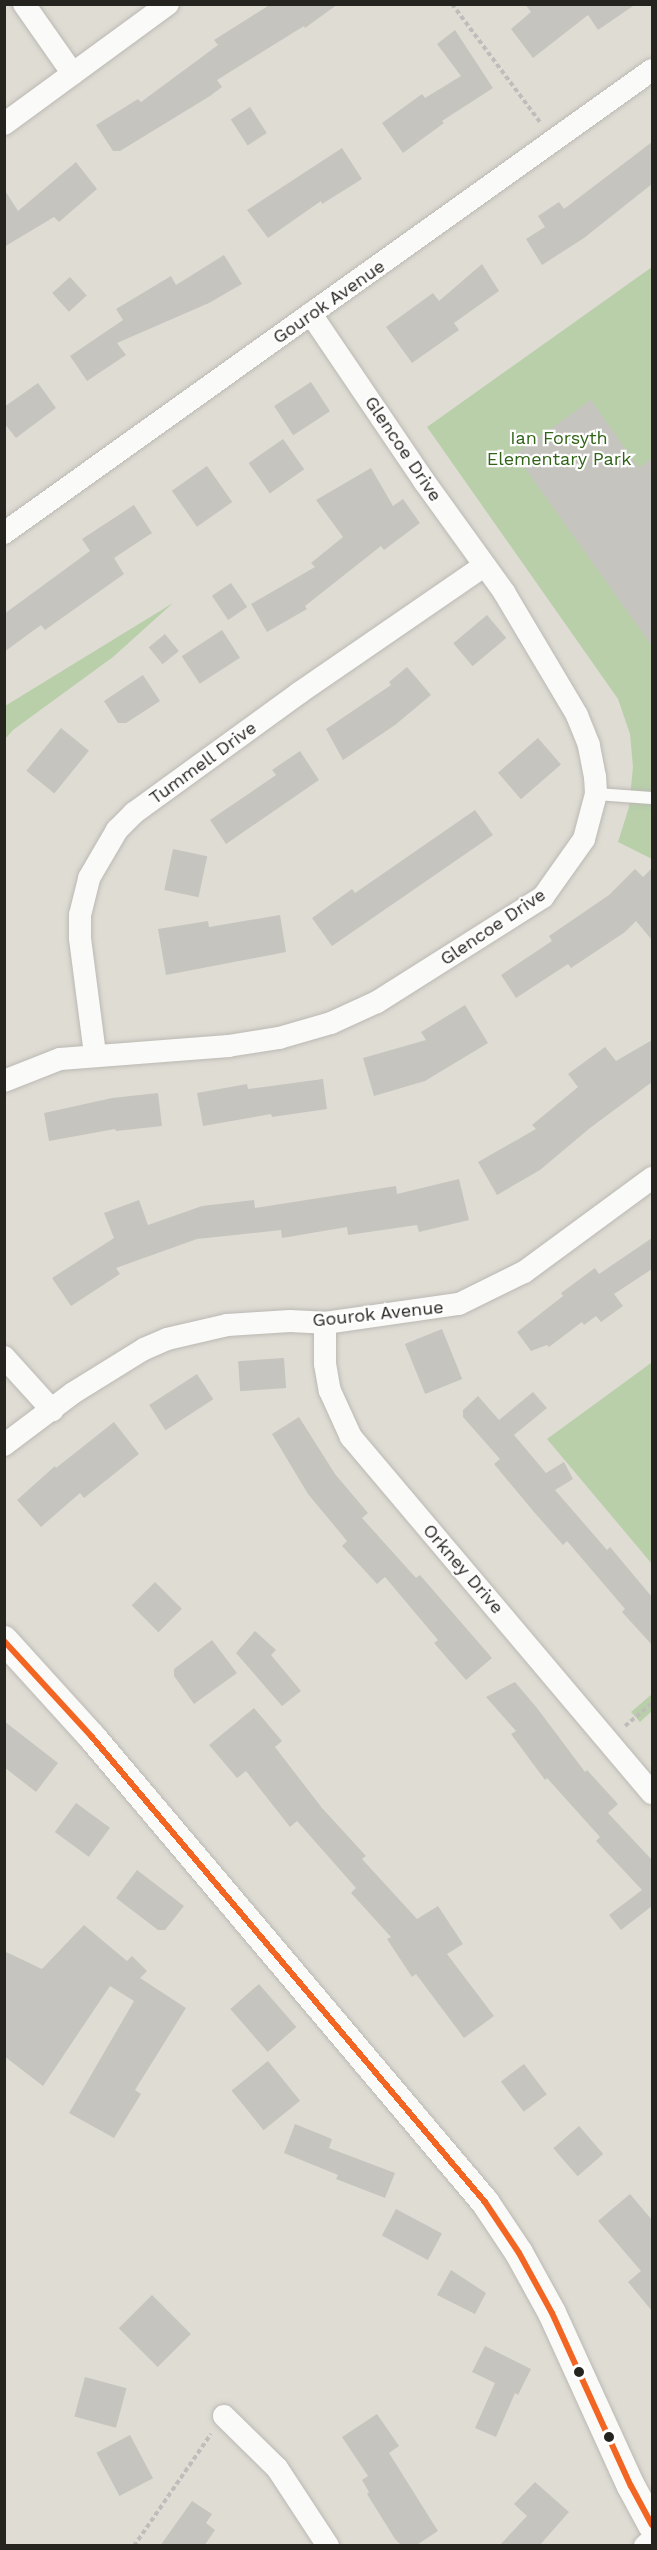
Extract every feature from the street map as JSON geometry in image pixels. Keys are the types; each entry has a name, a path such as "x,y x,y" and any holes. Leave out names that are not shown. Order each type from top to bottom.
{"street":[{"path":"24,4 73,74"},
{"path":"4,124 168,4"},
{"name":"Gourok Avenue","path":"4,533 652,70"},
{"name":"Glencoe Drive","path":"4,1081 60,1059 95,1054 228,1046 279,1038 331,1023 377,1002 543,897 584,839 596,794 589,745 577,715 504,592 311,314"},
{"name":"Tummell Drive","path":"95,1054 80,938 80,915 89,878 117,830 134,813 298,693 484,566"},
{"name":"Gourok Avenue","path":"4,1445 73,1393 118,1364 167,1339 227,1325 325,1323 459,1304 525,1272 652,1178"},
{"name":"Orkney Drive","path":"325,1323 325,1364 330,1391 351,1437 652,1792"},
{"path":"4,1357 52,1410"},
{"path":"4,1640 99,1746 485,2202 519,2253 552,2313 631,2486 652,2525"},
{"path":"224,2416 277,2468 328,2546"},
{"path":"645,2546 652,2540"}],"lane":[{"path":"596,794 652,798"}],"path":[{"path":"452,4 554,141"},
{"path":"608,1740 652,1703"},
{"path":"134,2546 224,2416"}],"green space":[{"name":"Ian Forsyth Elementary Park","path":"652,267 652,859 618,842 629,807 633,767 630,734 618,699 427,427"},
{"path":"173,603 113,657 13,730 5,739 5,706"},
{"path":"652,1363 652,1564 547,1439"},
{"path":"652,1694 652,1711 640,1722 631,1712"}],"building":[{"path":"271,4 338,4 305,28 304,26 217,80 222,87 210,96 120,151 113,151 96,125 138,99 141,102 218,45 214,40"},
{"path":"525,4 636,4 598,30 588,15 533,58 511,29 531,12"},
{"path":"455,30 493,88 442,121 444,123 403,153 382,123 422,94 425,98 461,76 437,44"},
{"path":"250,107 267,133 248,146 231,120"},
{"path":"652,142 652,184 584,238 542,265 526,239 545,227 538,216 559,202 564,209"},
{"path":"342,148 362,179 322,204 321,201 268,238 247,210"},
{"path":"76,162 97,189 59,222 54,217 4,247 4,189 18,211"},
{"path":"224,255 242,284 209,303 117,343 126,355 87,381 70,356 123,320 116,309 171,276 176,285"},
{"path":"482,264 499,291 454,323 459,330 412,363 386,327 433,293 439,301"},
{"path":"70,277 87,296 69,312 52,293"},
{"path":"311,382 330,411 293,435 274,406"},
{"path":"38,383 56,408 16,438 4,423 4,407"},
{"path":"591,400 639,468 652,458 652,646 515,454"},
{"path":"283,439 304,469 270,493 249,463"},
{"path":"207,466 232,502 197,527 172,491"},
{"path":"371,468 393,506 403,499 420,523 384,550 381,546 305,606 307,609 267,632 251,604 315,567 311,563 343,537 316,500"},
{"path":"134,505 152,533 114,558 124,574 45,630 41,625 4,652 4,614 90,551 82,539"},
{"path":"231,583 247,607 228,620 212,596"},
{"path":"487,615 506,638 473,666 453,643"},
{"path":"222,630 240,658 200,684 182,656"},
{"path":"165,634 179,651 163,664 149,647"},
{"path":"407,667 431,695 395,725 343,760 326,729 391,685 389,682"},
{"path":"143,675 160,701 126,723 118,723 104,701"},
{"path":"61,728 89,751 54,793 26,771"},
{"path":"538,738 561,764 521,799 498,773"},
{"path":"300,751 319,780 226,844 210,820 276,775 272,770"},
{"path":"475,810 493,835 332,946 312,918 352,889 355,893"},
{"path":"173,849 207,856 199,897 164,890"},
{"path":"652,868 652,940 636,921 625,932 571,968 568,964 516,998 501,975 552,941 549,936 609,895 635,869 643,877"},
{"path":"280,915 286,952 166,975 158,929 208,921 209,927"},
{"path":"465,1005 488,1043 425,1081 374,1096 363,1058 426,1040 421,1032"},
{"path":"652,1040 652,1082 590,1128 540,1170 497,1195 478,1162 536,1129 532,1125 578,1087 568,1074 605,1047 616,1061"},
{"path":"323,1079 327,1109 272,1117 271,1114 203,1126 197,1093 247,1084 248,1089"},
{"path":"158,1093 162,1126 116,1131 115,1129 49,1141 44,1113 112,1098"},
{"path":"459,1179 469,1220 419,1232 417,1225 348,1235 347,1227 282,1238 281,1230 197,1239 116,1268 120,1274 71,1306 52,1278 114,1238 104,1213 139,1200 148,1225 202,1206 254,1200 255,1208 396,1186 397,1194"},
{"path":"652,1238 652,1269 614,1294 623,1306 601,1322 596,1316 584,1325 582,1322 549,1347 547,1345 531,1351 517,1332 563,1296 561,1293 595,1268 599,1274"},
{"path":"442,1329 462,1379 425,1394 405,1344"},
{"path":"284,1358 286,1388 240,1391 238,1361"},
{"path":"197,1374 213,1399 166,1430 149,1405"},
{"path":"533,1392 547,1408 514,1435 546,1473 564,1462 573,1479 555,1490 607,1550 610,1547 652,1597 652,1645 622,1612 625,1609 567,1541 563,1545 494,1464 500,1459 463,1417 463,1410 478,1396 499,1420"},
{"path":"299,1417 335,1474 368,1513 362,1518 416,1578 420,1575 492,1658 466,1680 434,1643 438,1640 385,1577 377,1584 342,1546 347,1541 308,1494 272,1434"},
{"path":"114,1422 139,1454 84,1498 80,1493 41,1527 17,1500 55,1466 56,1468"},
{"path":"155,1582 182,1609 159,1632 132,1605"},
{"path":"255,1631 276,1650 271,1655 301,1691 282,1706 236,1653"},
{"path":"212,1640 237,1673 194,1704 174,1676 174,1669"},
{"path":"515,1682 585,1772 587,1770 618,1804 608,1813 652,1860 652,1906 621,1930 609,1915 642,1890 596,1841 600,1837 547,1778 545,1780 511,1734 516,1731 486,1697"},
{"path":"254,1708 282,1741 275,1747 322,1808 366,1856 362,1859 417,1919 438,1906 463,1944 447,1954 494,2016 464,2038 416,1974 412,1977 387,1939 391,1937 351,1893 356,1888 297,1821 290,1827 246,1771 237,1778 209,1745"},
{"path":"4,1721 58,1763 36,1792 4,1767"},
{"path":"76,1803 110,1828 89,1857 55,1832"},
{"path":"137,1870 184,1906 165,1930 158,1930 116,1898"},
{"path":"84,1925 127,1961 132,1956 147,1971 140,1978 186,2008 135,2090 141,2094 114,2138 69,2113 134,2001 110,1986 43,2086 4,2056 4,1951 42,1969"},
{"path":"259,1984 296,2027 268,2052 230,2009"},
{"path":"268,2061 300,2101 264,2130 231,2091"},
{"path":"524,2064 547,2094 524,2112 501,2081"},
{"path":"295,2124 332,2139 329,2148 395,2173 385,2198 336,2179 338,2175 284,2153"},
{"path":"579,2126 603,2154 578,2176 553,2148"},
{"path":"630,2194 652,2220 652,2311 628,2282 641,2271 598,2221"},
{"path":"396,2209 442,2233 428,2260 382,2235"},
{"path":"451,2270 486,2293 475,2314 437,2295"},
{"path":"152,2295 191,2334 158,2367 119,2328"},
{"path":"485,2346 531,2369 518,2395 515,2393 496,2437 475,2428 495,2383 472,2372"},
{"path":"85,2377 127,2388 116,2428 74,2417"},
{"path":"377,2414 399,2446 389,2453 438,2531 415,2546 402,2546 395,2539 367,2494 369,2492 362,2480 368,2476 342,2437"},
{"path":"130,2435 153,2478 119,2496 96,2453"},
{"path":"535,2482 569,2512 539,2546 499,2546 527,2516 514,2504"},
{"path":"192,2501 212,2514 206,2523 215,2530 204,2546 160,2546"}],"transit line":[{"path":"4,1641 92,1737 485,2202 519,2253 552,2313 631,2486 652,2525"}]}
